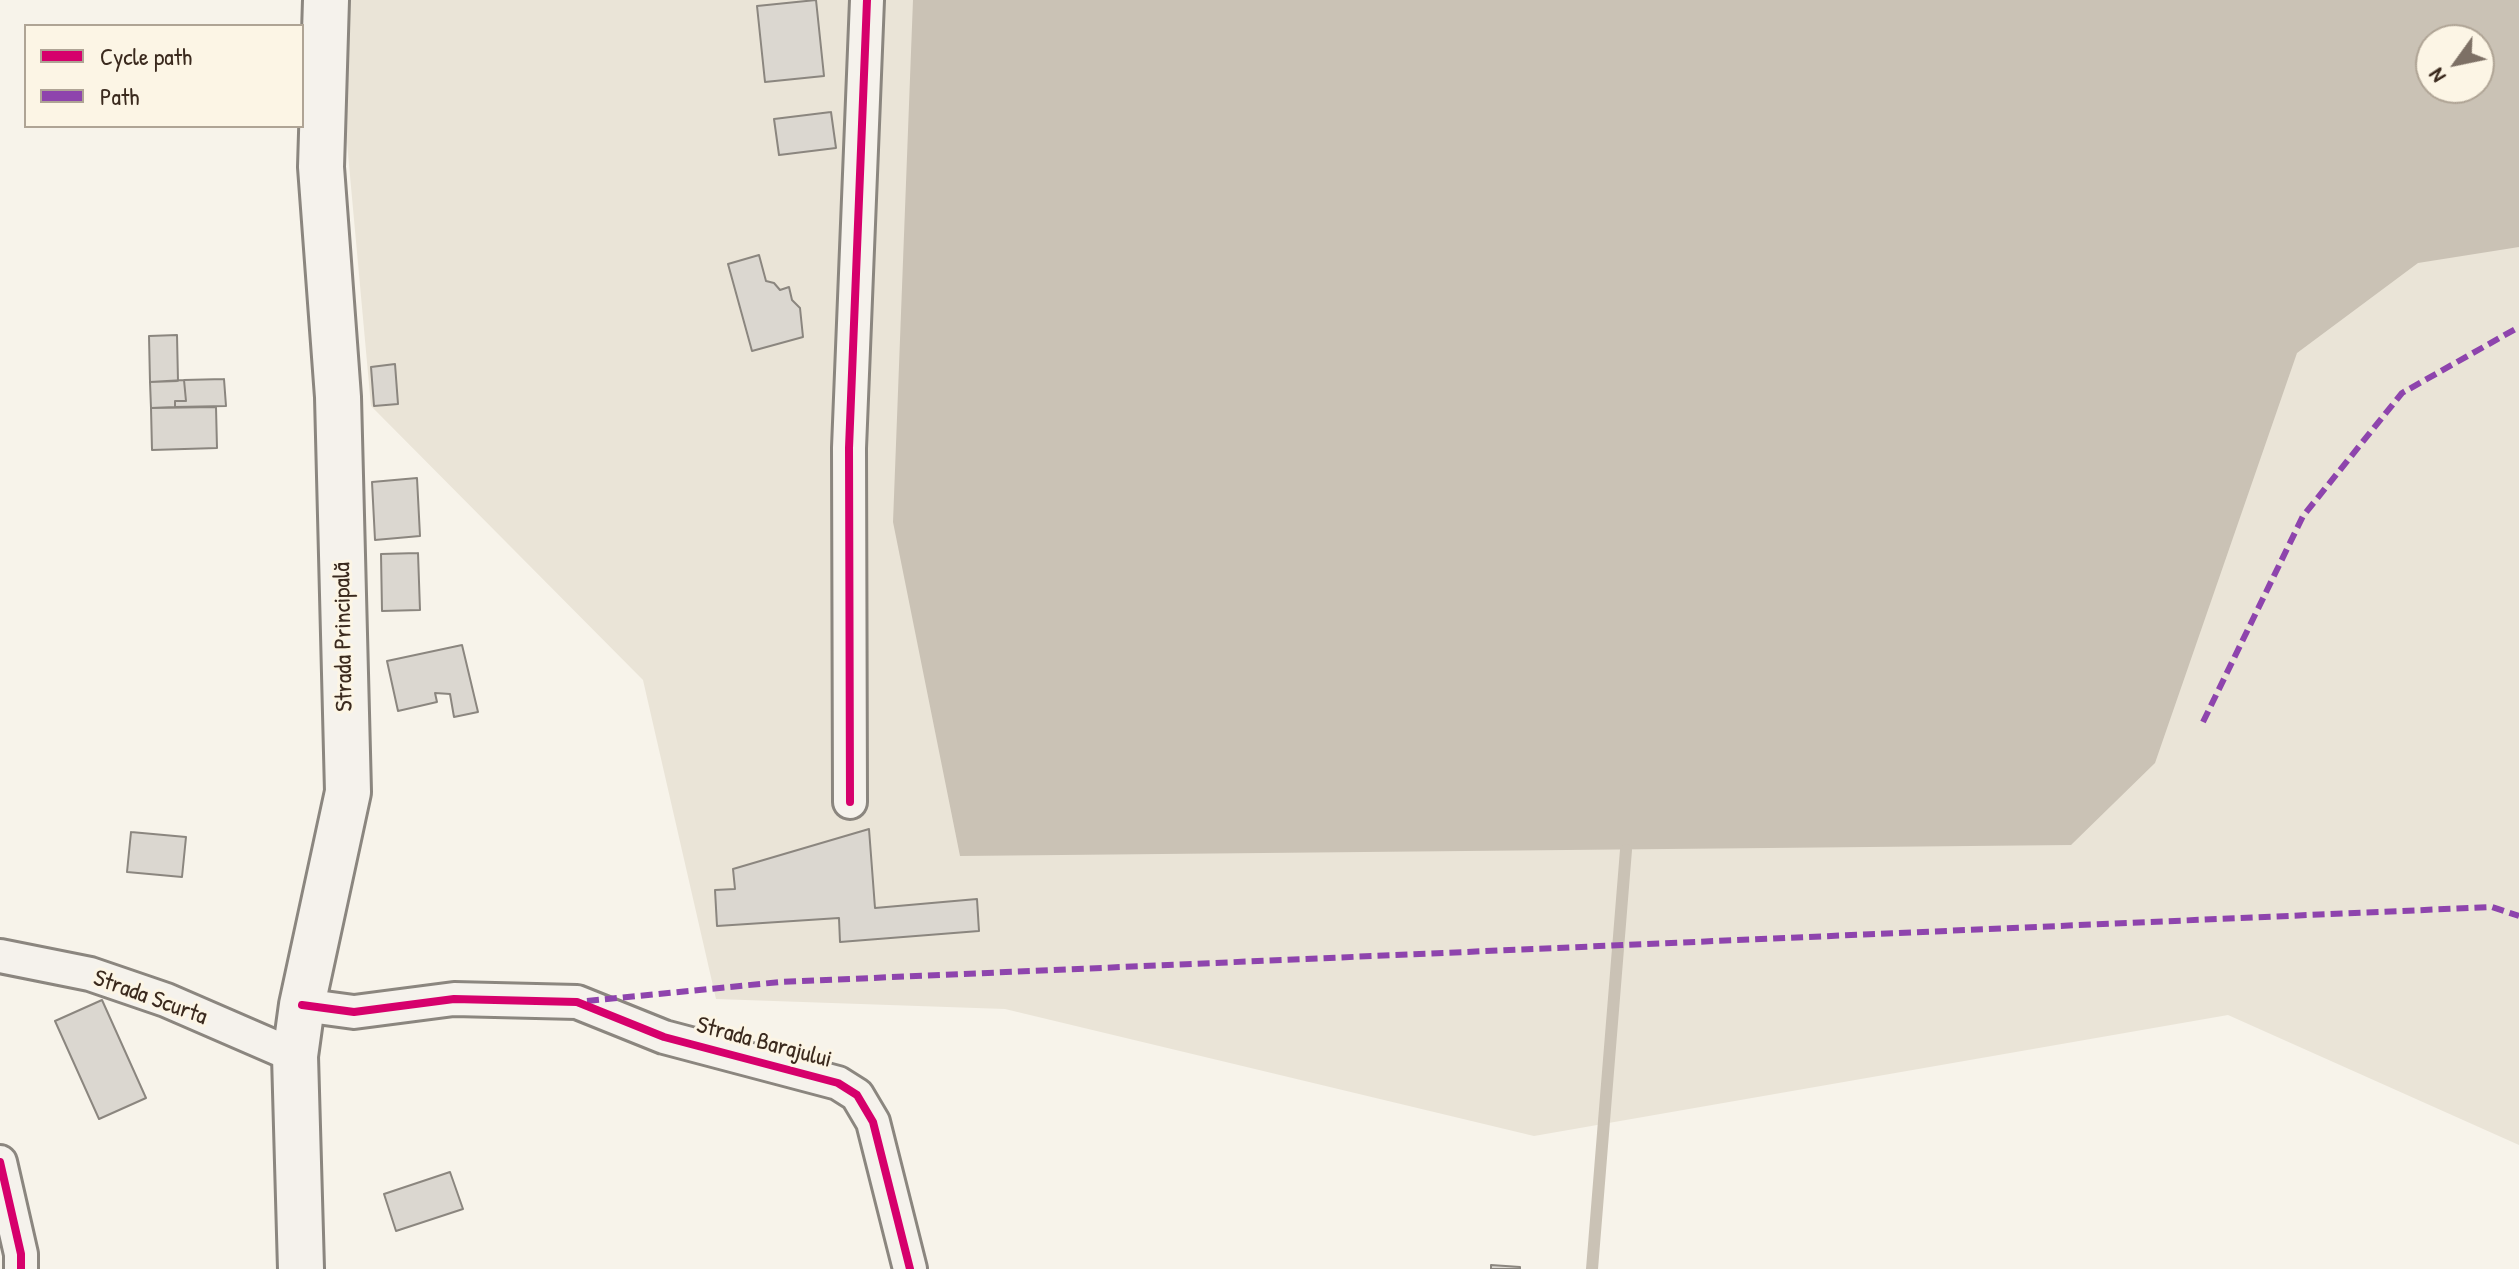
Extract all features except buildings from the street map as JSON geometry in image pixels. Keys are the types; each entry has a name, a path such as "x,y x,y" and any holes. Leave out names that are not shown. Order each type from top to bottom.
{"main road":[{"name":"Strada Principală","path":"301,1269 295,1056 302,1005 348,792 338,397 321,167 326,0"}],"street":[{"path":"850,802 849,448 867,0"},
{"name":"Strada Scurta","path":"0,956 90,974 166,1000 295,1056"},
{"name":"Strada Barajului","path":"302,1005 354,1012 454,999 577,1002 664,1037 734,1058 812,1074 857,1095 873,1122 910,1269"},
{"path":"0,1162 21,1254 21,1269"}],"shaded area":[{"path":"334,0 2519,0 2519,1145 2228,1015 1534,1136 1005,1009 716,999 643,680 371,406"},
{"path":"913,0 2519,0 2519,247 2418,263 2297,353 2155,763 2071,845 960,856 893,522"}],"waterway":[{"path":"1592,1269 1626,850"}],"marked path":[{"path":"2203,722 2303,516 2402,393 2519,327"},
{"path":"587,1001 780,982 2492,907 2519,916"}],"cycle path":[{"path":"850,802 849,448 867,0"},
{"path":"302,1005 354,1012 454,999 577,1002 664,1037 838,1083 857,1095 873,1122 910,1269"},
{"path":"0,1162 21,1254 21,1269"}]}
